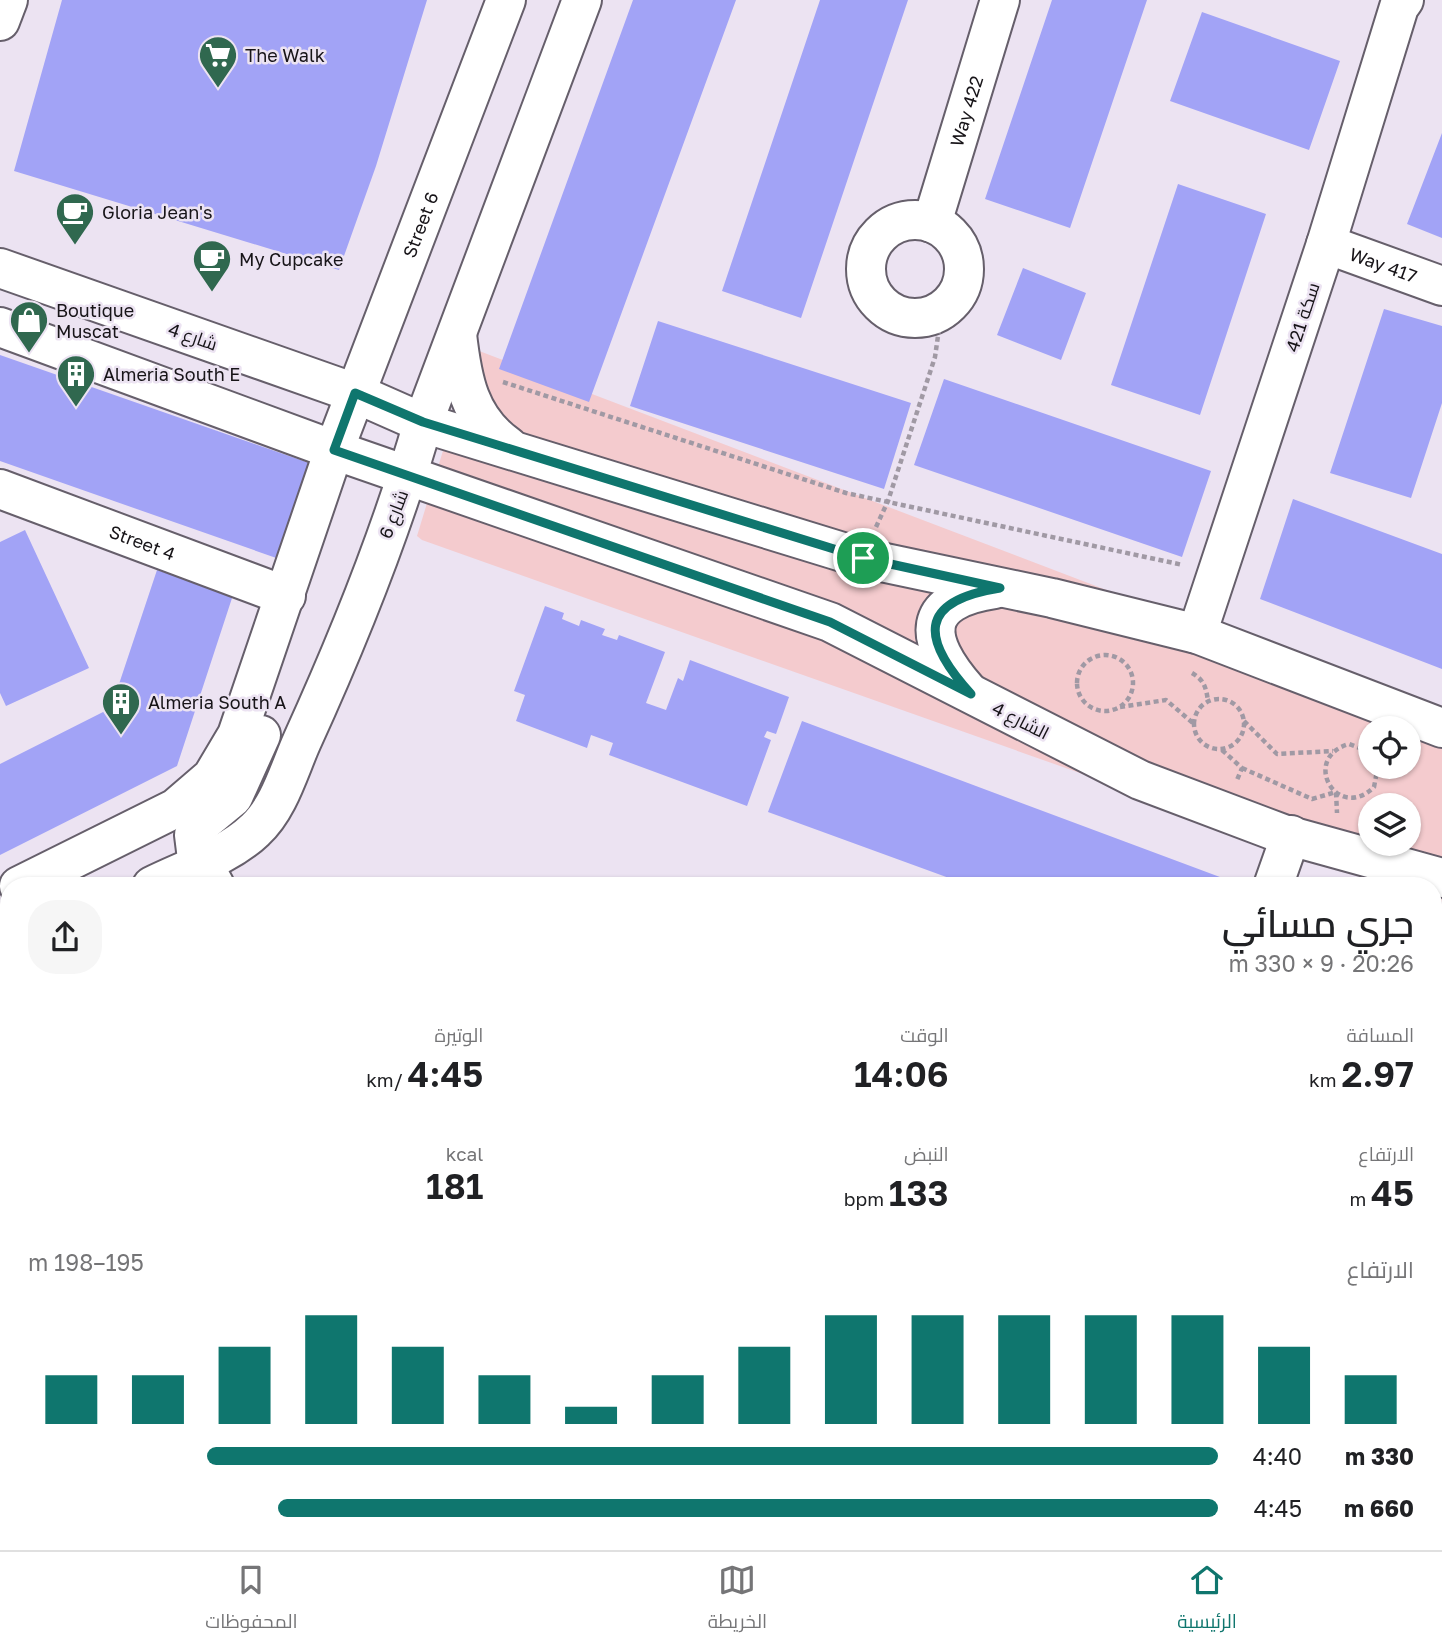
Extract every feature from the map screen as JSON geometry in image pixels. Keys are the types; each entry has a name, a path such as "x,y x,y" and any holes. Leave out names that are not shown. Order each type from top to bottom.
{"street":[{"path":"0,21 8,0"},
{"name":"Street 6","path":"334,450 506,0"},
{"name":"شارع 6","path":"209,874 233,847 256,830 273,806 335,667 408,474 423,422 582,0"},
{"name":"Way 422","path":"932,223 1000,0"},
{"name":"سكة 421","path":"1197,634 1326,244 1394,2"},
{"path":"915,220 932,223 946,231 957,244 963,259 963,276 958,292 948,305 935,314 903,317 888,311 869,287 867,255 885,230 915,220"},
{"name":"Way 417","path":"1326,244 1442,286"},
{"name":"شارع 4","path":"0,268 355,393 423,422"},
{"path":"0,327 334,450 408,474"},
{"path":"457,333 462,373 474,411 490,434 512,450"},
{"path":"423,422 863,558 1197,634 1442,727"},
{"path":"37,877 176,808 212,777 237,735 334,450"},
{"name":"الشارع 4","path":"408,474 830,622 1140,780 1291,835 1438,877"},
{"name":"Street 4","path":"0,489 286,596"},
{"path":"378,554 416,509 437,497 468,496"},
{"path":"971,694 941,655 935,643 936,625 942,609 954,600 969,593 1000,588"},
{"path":"209,874 196,851 194,835 199,825 233,797 281,692 266,652"},
{"path":"1276,877 1291,835"}],"path":[{"path":"863,558 888,501 935,356 939,329 935,314"},
{"path":"462,373 493,366 502,382 846,493 1218,573"},
{"path":"1132,659 1122,661 1107,655 1089,660 1082,667 1077,684 1080,694 1092,708 1101,711 1166,700 1193,723 1199,739 1205,745 1221,749 1241,737 1244,721"},
{"path":"1119,707 1131,694 1133,685 1132,676 1122,661"},
{"path":"1183,669 1200,677 1208,701"},
{"path":"1193,723 1198,709 1216,698 1231,701 1244,721 1277,754 1334,751 1349,744 1358,745"},
{"path":"1334,751 1325,768 1325,777 1336,792 1351,798 1368,793 1377,779"},
{"path":"1242,768 1312,799 1336,792"}],"shaded area":[{"path":"474,349 1442,718 1442,877 1373,877 422,540 417,536"}],"building":[{"name":"The Walk","path":"62,0 427,0 376,166 339,270 14,171"},
{"path":"633,0 736,0 589,402 499,369"},
{"path":"820,0 908,0 801,318 722,291"},
{"path":"1052,0 1147,0 1070,228 985,199"},
{"path":"1202,12 1340,61 1309,150 1170,101"},
{"path":"1442,133 1442,238 1407,224"},
{"path":"1178,184 1266,214 1200,415 1111,385"},
{"path":"1023,268 1086,293 1061,360 997,335"},
{"path":"1384,309 1442,326 1442,403 1411,498 1330,473"},
{"path":"658,321 911,403 884,489 630,406"},
{"name":"Almeria South E","path":"0,355 315,465 282,560 0,461"},
{"path":"944,379 1211,471 1182,557 914,465"},
{"path":"1293,499 1442,554 1442,669 1260,599"},
{"path":"25,530 89,668 6,706 0,693 0,542"},
{"name":"Almeria South A","path":"157,570 233,595 177,766 0,855 0,764 111,708"},
{"path":"545,606 564,613 562,619 579,626 581,620 605,629 602,635 617,640 619,635 665,652 646,703 666,710 678,678 683,681 690,660 789,697 776,734 767,731 764,737 771,740 747,806 609,755 613,743 591,735 587,748 516,721 525,695 514,691"},
{"path":"802,721 1220,877 946,877 768,812"}],"place":[{"name":"The Walk","path":"218,89"},
{"name":"Gloria Jean's","path":"75,246"},
{"name":"My Cupcake","path":"212,293"},
{"name":"Boutique Muscat","path":"29,354"},
{"name":"Almeria South E","path":"76,408"},
{"name":"Almeria South A","path":"121,736"}],"route":[{"path":"355,393 423,422 863,558 1000,588 969,593 954,600 942,609 936,625 935,643 941,655 951,673 971,694 830,622 334,450 355,393"}]}
